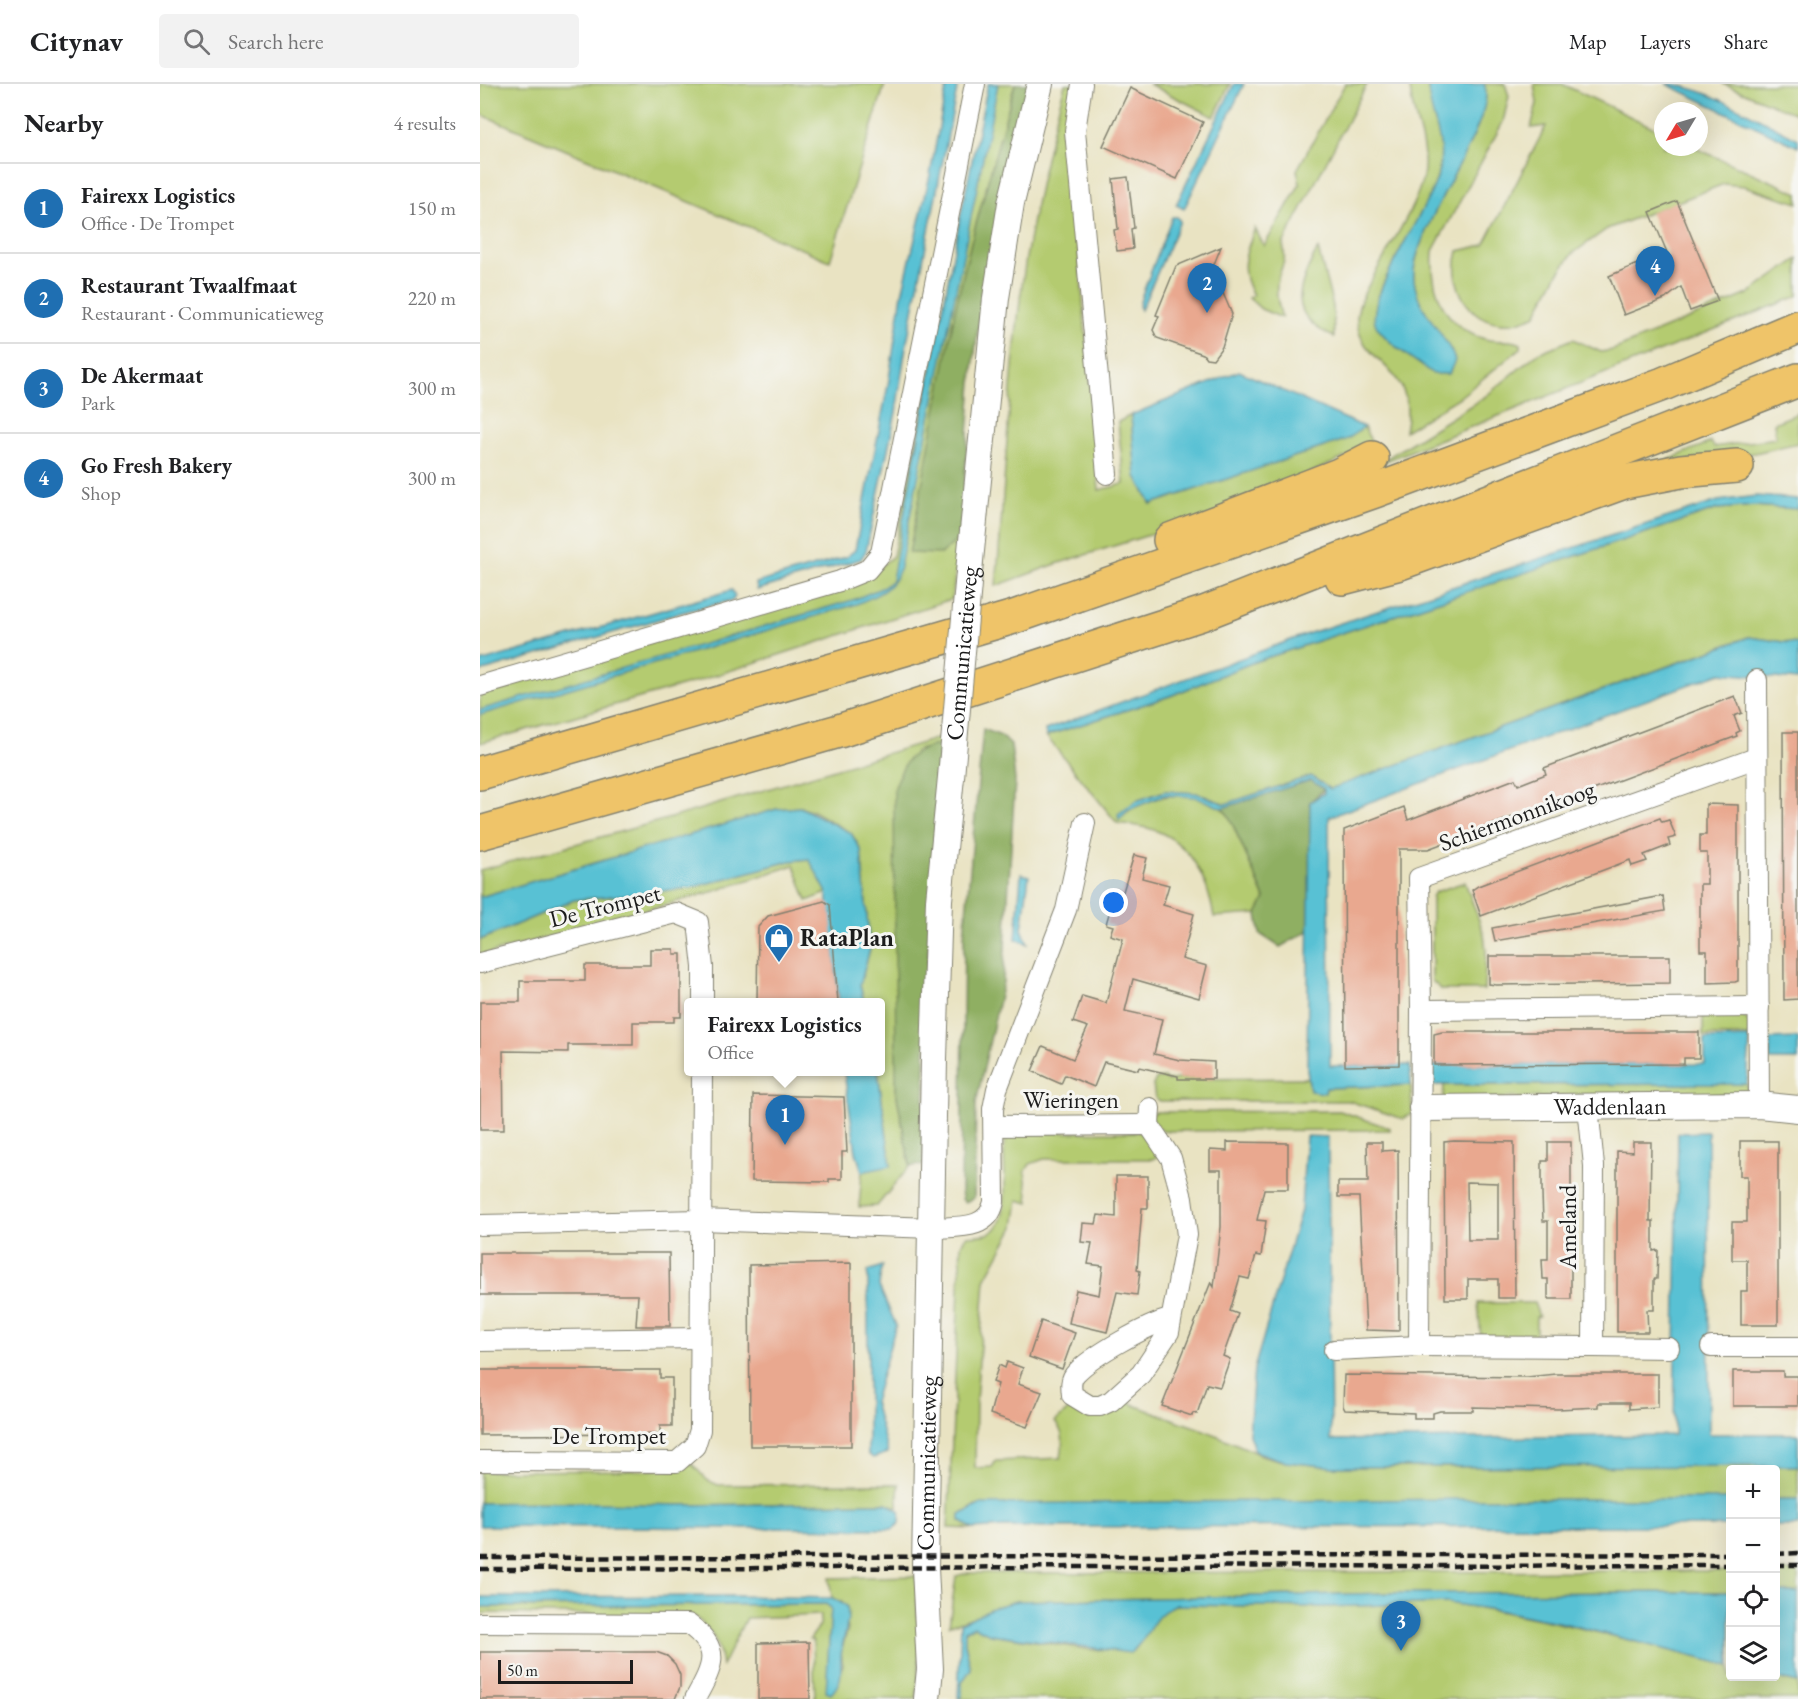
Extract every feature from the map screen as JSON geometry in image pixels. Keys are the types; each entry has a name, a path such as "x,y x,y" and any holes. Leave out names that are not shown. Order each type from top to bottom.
{"highway":[{"path":"480,773 1014,617 1375,491 1663,384 1798,327"},
{"path":"480,833 839,731 1204,613 1798,380"},
{"path":"1014,617 1064,581 1339,475 1372,458"},
{"path":"1204,613 1400,563 1624,482 1681,471 1737,466"}],"street":[{"path":"480,686 840,581 867,570 881,553 975,84"},
{"name":"Communicatieweg","path":"927,1699 930,1670 925,1568 939,900 996,298 1011,203 1040,84"},
{"path":"1082,84 1075,130 1107,474"},
{"path":"1757,680 1759,1105"},
{"name":"Schiermonnikoog","path":"1422,1108 1419,878 1756,758"},
{"path":"480,1225 700,1220 933,1228 976,1224 991,1214 994,1202 994,1126 997,1089 1066,910 1085,823"},
{"name":"De Trompet","path":"480,963 676,913 698,922 703,967 703,998"},
{"path":"1421,1010 1759,1007"},
{"name":"De Trompet","path":"480,1461 677,1462 695,1446 700,1430 702,1076"},
{"name":"Waddenlaan","path":"1422,1108 1759,1105 1798,1109"},
{"name":"Ameland","path":"1588,1107 1594,1166 1593,1347"},
{"path":"1419,1346 1422,1108"},
{"name":"Wieringen","path":"994,1126 1149,1116 1171,1158 1182,1198 1187,1235 1169,1332 1141,1374 1111,1401 1100,1406 1090,1406 1072,1395 1071,1383 1076,1373 1121,1342 1158,1322 1170,1319"},
{"path":"480,1341 699,1338"},
{"path":"1334,1350 1419,1346 1669,1348"},
{"path":"1711,1347 1798,1347"},
{"path":"480,1623 688,1624 705,1636 712,1653 708,1674 695,1699"}],"green space":[{"path":"480,84 885,84 830,261 480,114"},
{"path":"988,84 1015,84 971,242 955,310 960,538 952,599 692,683 480,743 480,694 871,574 893,556"},
{"path":"1015,84 1032,84 983,287 973,369 960,538 941,554 909,553 955,310 971,242"},
{"path":"1065,84 1075,84 1073,184 1099,490 1124,484 1118,422 1131,415 1136,476 1151,504 1347,439 1364,427 1373,445 1220,513 1056,564 996,586 1020,299 1039,192"},
{"path":"1149,84 1230,84 1214,117"},
{"path":"1345,84 1367,84 1283,244 1284,260 1277,291 1282,318 1261,309 1249,298 1253,295 1244,270 1248,246 1255,228 1264,246 1300,184 1297,170"},
{"path":"1410,84 1428,84 1430,102 1440,138 1441,157 1430,195 1392,264 1378,296 1452,352 1428,318 1419,300 1414,280 1416,259 1425,233 1479,121 1485,99 1484,84 1505,84 1509,96 1503,122 1433,251 1433,266 1434,281 1443,307 1461,328 1489,340 1517,342 1521,344 1521,348 1460,397 1405,431 1407,409 1404,392 1387,368 1367,347 1360,335 1357,320 1362,297 1395,239 1422,182 1423,148"},
{"path":"1534,84 1562,84 1654,128 1654,156 1708,156 1708,154 1798,193 1798,203 1744,186 1724,184 1607,229 1572,254 1557,275 1535,316 1513,323 1498,323 1485,319 1474,312 1460,291 1456,278 1458,251 1484,245 1546,126 1531,128 1537,103"},
{"path":"1723,84 1798,84 1798,115"},
{"path":"1318,249 1333,306 1334,337 1319,329 1309,320 1302,310 1300,300 1305,276"},
{"path":"1798,259 1798,296 1376,465 1486,396 1538,353 1573,339 1601,352 1613,350 1748,294"},
{"path":"1798,413 1798,443 1755,453 1666,464 1670,459 1711,442 1714,447 1776,438 1774,423"},
{"path":"1754,506 1798,509 1798,644 1748,637 1330,789 1311,776 1225,804 1196,793 1165,791 1136,801 1122,816 1147,802 1176,795 1206,799 1218,806 1229,816 1265,899 1257,914 1214,917 1202,877 1196,865 1179,844 1154,830 1117,823 1046,736 1170,696 1254,662 1718,509"},
{"path":"983,729 1001,736 1011,745 1015,780 1003,982 976,1103 974,1198 965,1202 962,1199 961,1189 964,936"},
{"path":"942,737 940,744 915,751 896,1091 910,1166 877,1206 859,1207 862,1172 891,1165 879,1076 885,1076 885,998 863,998 860,985 870,949 861,850 851,833 813,811 800,807 777,809 480,897 480,870 667,819"},
{"path":"940,744 927,978 923,1165 910,1166 896,1091 894,790 909,758 921,750"},
{"path":"1311,780 1324,789 1310,802 1310,930 1280,947 1260,934 1257,914 1265,898 1229,816 1222,808"},
{"path":"810,859 827,893 807,901 794,865 715,891 480,956 480,940 574,900 690,888 790,861"},
{"path":"1465,882 1484,934 1486,951 1484,990 1442,990 1432,981 1432,897 1435,892"},
{"path":"1703,1015 1742,1015 1750,1022 1750,1036 1703,1036"},
{"path":"1164,1078 1167,1081 1308,1078 1310,1090 1325,1092 1326,1088 1411,1085 1412,1113 1403,1119 1349,1101 1160,1101 1155,1098 1153,1085 1156,1079"},
{"path":"1747,1084 1748,1092 1752,1092 1749,1094 1443,1099 1444,1085"},
{"path":"1340,1111 1390,1128 1390,1130 1163,1131 1149,1120 1154,1112"},
{"path":"1139,1132 1150,1140 1160,1154 1153,1159 1044,1159 1030,1164 1025,1172 1029,1203 1018,1200 1014,1227 985,1280 976,1401 975,1468 992,1467 996,1461 1061,1458 1062,1435 1055,1422 1075,1404 1125,1399 1136,1406 1209,1432 1264,1456 1286,1462 1333,1467 1726,1466 1726,1500 975,1506 960,1515 960,1521 973,1529 948,1528 961,1245 966,1236 990,1233 997,1227 1002,1217 1005,1190 1005,1139 1011,1133"},
{"path":"1478,1303 1534,1303 1539,1316 1536,1317 1536,1338 1481,1340"},
{"path":"691,1463 707,1480 718,1485 899,1484 897,1507 886,1503 678,1505 480,1503 480,1471 675,1470"},
{"path":"1780,1466 1798,1466 1798,1499 1780,1499"},
{"path":"1726,1571 1726,1592 1397,1593 1016,1601 949,1625 956,1576 967,1573"},
{"path":"1780,1571 1798,1571 1798,1592 1780,1592"},
{"path":"916,1576 919,1665 916,1699 815,1699 813,1641 810,1639 820,1625 821,1615 746,1618 722,1666 714,1638 694,1616 480,1613 480,1607 826,1604 831,1608 827,1684 843,1666 841,1651 848,1629 842,1602 832,1598 829,1578"},
{"path":"1447,1603 1483,1608 1554,1622 1726,1665 1726,1681 1780,1681 1780,1679 1798,1683 1798,1699 962,1699 962,1682 971,1668 965,1643 965,1631 974,1626 990,1634 1092,1650 1136,1648 1161,1612 1175,1605 1323,1607"}],"water":[{"path":"947,84 958,84 905,352 896,412 866,551 861,559 757,590 756,583 846,557 855,550 888,385 902,294 930,175"},
{"path":"988,84 998,84 899,571 892,583 882,592 857,604 480,715 480,710 853,600 884,587 892,580 959,223"},
{"path":"1234,84 1244,84 1184,209 1176,205"},
{"path":"1428,84 1484,84 1486,100 1468,148 1438,206 1416,259 1414,280 1416,292 1455,360 1449,374 1433,374 1396,347 1377,327 1374,315 1386,277 1437,178 1441,151"},
{"path":"1666,84 1696,90 1732,105 1798,139 1798,147 1708,104 1708,102"},
{"path":"1172,217 1177,217 1180,221 1141,310 1139,306 1142,295"},
{"path":"1239,371 1364,427 1348,439 1151,504 1136,476 1131,415"},
{"path":"1756,496 1798,499 1798,509 1754,506 1718,509 1254,662 1170,696 1046,736 1045,730 1310,633 1718,501"},
{"path":"732,590 735,596 733,600 683,612 480,672 480,662"},
{"path":"1749,637 1798,644 1798,680 1720,673 1329,817 1330,1066 1410,1065 1411,1085 1326,1088 1325,1093 1310,1091 1307,1069 1310,802 1324,793 1324,789 1311,780 1222,808 1195,797 1165,795 1128,810 1119,820 1118,814 1136,801 1165,791 1196,793 1225,804 1311,776 1330,789"},
{"path":"800,807 851,833 861,850 870,949 860,985 863,998 839,998 827,893 809,859 790,861 690,888 574,900 480,940 480,897 777,809"},
{"path":"1021,874 1029,876 1022,929 1028,944 1016,939"},
{"path":"1750,1038 1747,1084 1433,1085 1433,1065 1705,1064 1705,1039"},
{"path":"1798,1038 1798,1060 1770,1060 1770,1039"},
{"path":"845,1076 879,1076 891,1166 862,1172 856,1152"},
{"path":"1708,1132 1709,1434 1798,1434 1798,1466 1333,1467 1286,1462 1255,1451 1249,1435 1254,1369 1301,1210 1306,1136 1328,1137 1331,1440 1674,1435 1678,1133"},
{"path":"882,1266 879,1286 896,1325 874,1402 888,1453 873,1458 868,1454 868,1271"},
{"path":"1726,1499 1726,1526 1005,1527 973,1529 960,1521 960,1515 981,1504"},
{"path":"1780,1499 1798,1499 1798,1526 1780,1526"},
{"path":"564,1502 678,1505 886,1503 900,1511 900,1523 893,1529 480,1526 480,1503"},
{"path":"1726,1592 1726,1665 1563,1623 1447,1603 1323,1607 1175,1605 1160,1615 1142,1641 1130,1653 990,1634 974,1626 965,1631 965,1644 971,1669 962,1682 962,1697 958,1699 961,1623 992,1608 1016,1601 1397,1593"},
{"path":"1780,1592 1798,1592 1798,1683 1780,1679"},
{"path":"480,1597 832,1598 847,1606 848,1618 841,1655 840,1677 831,1694 826,1692 831,1608 826,1604 480,1607"}],"building":[{"path":"1130,88 1203,122 1177,179 1103,146"},
{"path":"1128,177 1134,228 1131,229 1133,249 1117,251 1114,230 1118,229 1113,179"},
{"path":"1677,201 1718,301 1690,311 1681,287 1665,299 1624,315 1609,276 1649,259 1669,257 1650,212"},
{"path":"1221,247 1212,269 1218,271 1216,277 1232,314 1222,347 1213,359 1157,338 1153,330 1159,316 1156,315 1176,266"},
{"path":"1735,696 1742,713 1734,716 1740,731 1736,733 1737,736 1532,813 1531,810 1428,849 1399,849 1399,1065 1345,1066 1344,830 1404,807 1408,820 1515,779 1518,785 1546,774 1544,768"},
{"path":"1783,732 1798,732 1798,999 1784,1000"},
{"path":"1706,804 1738,805 1738,981 1735,982 1707,983 1707,951 1700,951 1700,884 1707,884 1707,853 1700,853 1700,835 1706,835"},
{"path":"1660,818 1662,822 1669,820 1676,837 1668,839 1670,845 1644,855 1647,861 1632,866 1630,860 1481,916 1472,890 1478,886"},
{"path":"1134,855 1147,858 1142,878 1169,885 1163,905 1194,914 1182,959 1207,966 1199,998 1133,979 1125,1011 1162,1019 1154,1054 1180,1060 1214,1062 1214,1079 1178,1079 1178,1076 1139,1067 1138,1070 1104,1062 1094,1087 1065,1075 1061,1084 1032,1071 1043,1046 1073,1059 1088,1027 1073,1022 1082,996 1106,1003 1123,939 1110,935 1113,926 1106,924 1115,893 1122,895"},
{"path":"1663,896 1665,911 1495,941 1492,928"},
{"path":"824,901 830,905 838,998 757,998 758,927 768,916"},
{"path":"650,949 674,949 674,954 681,954 681,1017 674,1017 674,1022 633,1022 633,1045 568,1045 568,1052 503,1051 504,1130 480,1130 480,1002 520,1002 520,981 585,981 585,965 650,965"},
{"path":"1489,956 1670,956 1670,983 1489,984"},
{"path":"1442,1032 1699,1032 1699,1058 1684,1058 1684,1064 1434,1065 1434,1034"},
{"path":"753,1095 844,1097 847,1152 842,1152 842,1179 829,1179 829,1182 752,1181"},
{"path":"1740,1141 1778,1141 1778,1325 1741,1325 1741,1291 1747,1291 1747,1260 1732,1260 1732,1222 1747,1222 1747,1176 1740,1176"},
{"path":"1227,1142 1288,1143 1288,1189 1264,1189 1257,1220 1266,1221 1261,1256 1256,1255 1249,1279 1240,1277 1230,1311 1238,1314 1223,1356 1230,1359 1220,1387 1207,1384 1197,1414 1193,1413 1192,1416 1162,1406 1211,1282 1214,1287 1221,1227 1221,1170 1210,1170 1210,1150 1227,1151"},
{"path":"1367,1142 1382,1142 1382,1151 1398,1150 1399,1331 1366,1330 1359,1197 1338,1197 1338,1182 1368,1182"},
{"path":"1444,1142 1514,1142 1515,1298 1498,1298 1498,1279 1468,1279 1468,1299 1445,1299","holes":["1467,1182 1498,1183 1498,1240 1468,1240"]},
{"path":"1548,1142 1571,1142 1571,1299 1548,1299 1548,1279 1543,1279 1542,1259 1548,1259 1548,1221 1543,1221 1542,1161 1548,1161"},
{"path":"1633,1142 1651,1142 1650,1221 1653,1221 1653,1251 1658,1250 1657,1279 1654,1279 1654,1310 1647,1310 1648,1332 1617,1332 1617,1151 1633,1152"},
{"path":"1116,1176 1148,1176 1148,1208 1142,1208 1137,1295 1117,1292 1107,1332 1069,1323 1076,1290 1099,1295 1103,1266 1088,1264 1092,1243 1081,1242 1083,1223 1096,1224 1098,1215 1116,1217"},
{"path":"480,1253 669,1253 670,1326 636,1326 638,1295 480,1295"},
{"path":"851,1263 851,1446 750,1446 749,1265"},
{"path":"1041,1321 1075,1333 1062,1369 1029,1357"},
{"path":"1007,1362 1023,1368 1018,1384 1042,1392 1027,1427 990,1414 998,1384 993,1382 999,1365 1005,1368"},
{"path":"480,1370 660,1370 660,1378 672,1378 672,1426 660,1426 660,1434 480,1435"},
{"path":"1733,1371 1783,1371 1783,1376 1798,1376 1798,1406 1733,1406"},
{"path":"1556,1374 1658,1374 1658,1407 1629,1409 1629,1403 1598,1403 1598,1407 1558,1409 1473,1407 1473,1411 1440,1411 1433,1413 1433,1418 1414,1418 1414,1413 1345,1410 1343,1406 1344,1375 1527,1377"},
{"path":"809,1642 810,1699 758,1699 758,1643"},
{"path":"480,1652 656,1652 667,1656 675,1664 680,1675 680,1687 675,1699 480,1699"}],"railway":[{"path":"1780,1554 1798,1553"},
{"path":"480,1558 1726,1554"},
{"path":"480,1569 1726,1565"},
{"path":"1780,1565 1798,1565"}],"place":[{"name":"Go Fresh Bakery","path":"1655,296"},
{"name":"Restaurant Twaalfmaat","path":"1207,313"},
{"name":"RataPlan","path":"779,964"},
{"name":"Fairexx Logistics","path":"785,1145"},
{"name":"De Akermaat","path":"1401,1651"}]}
